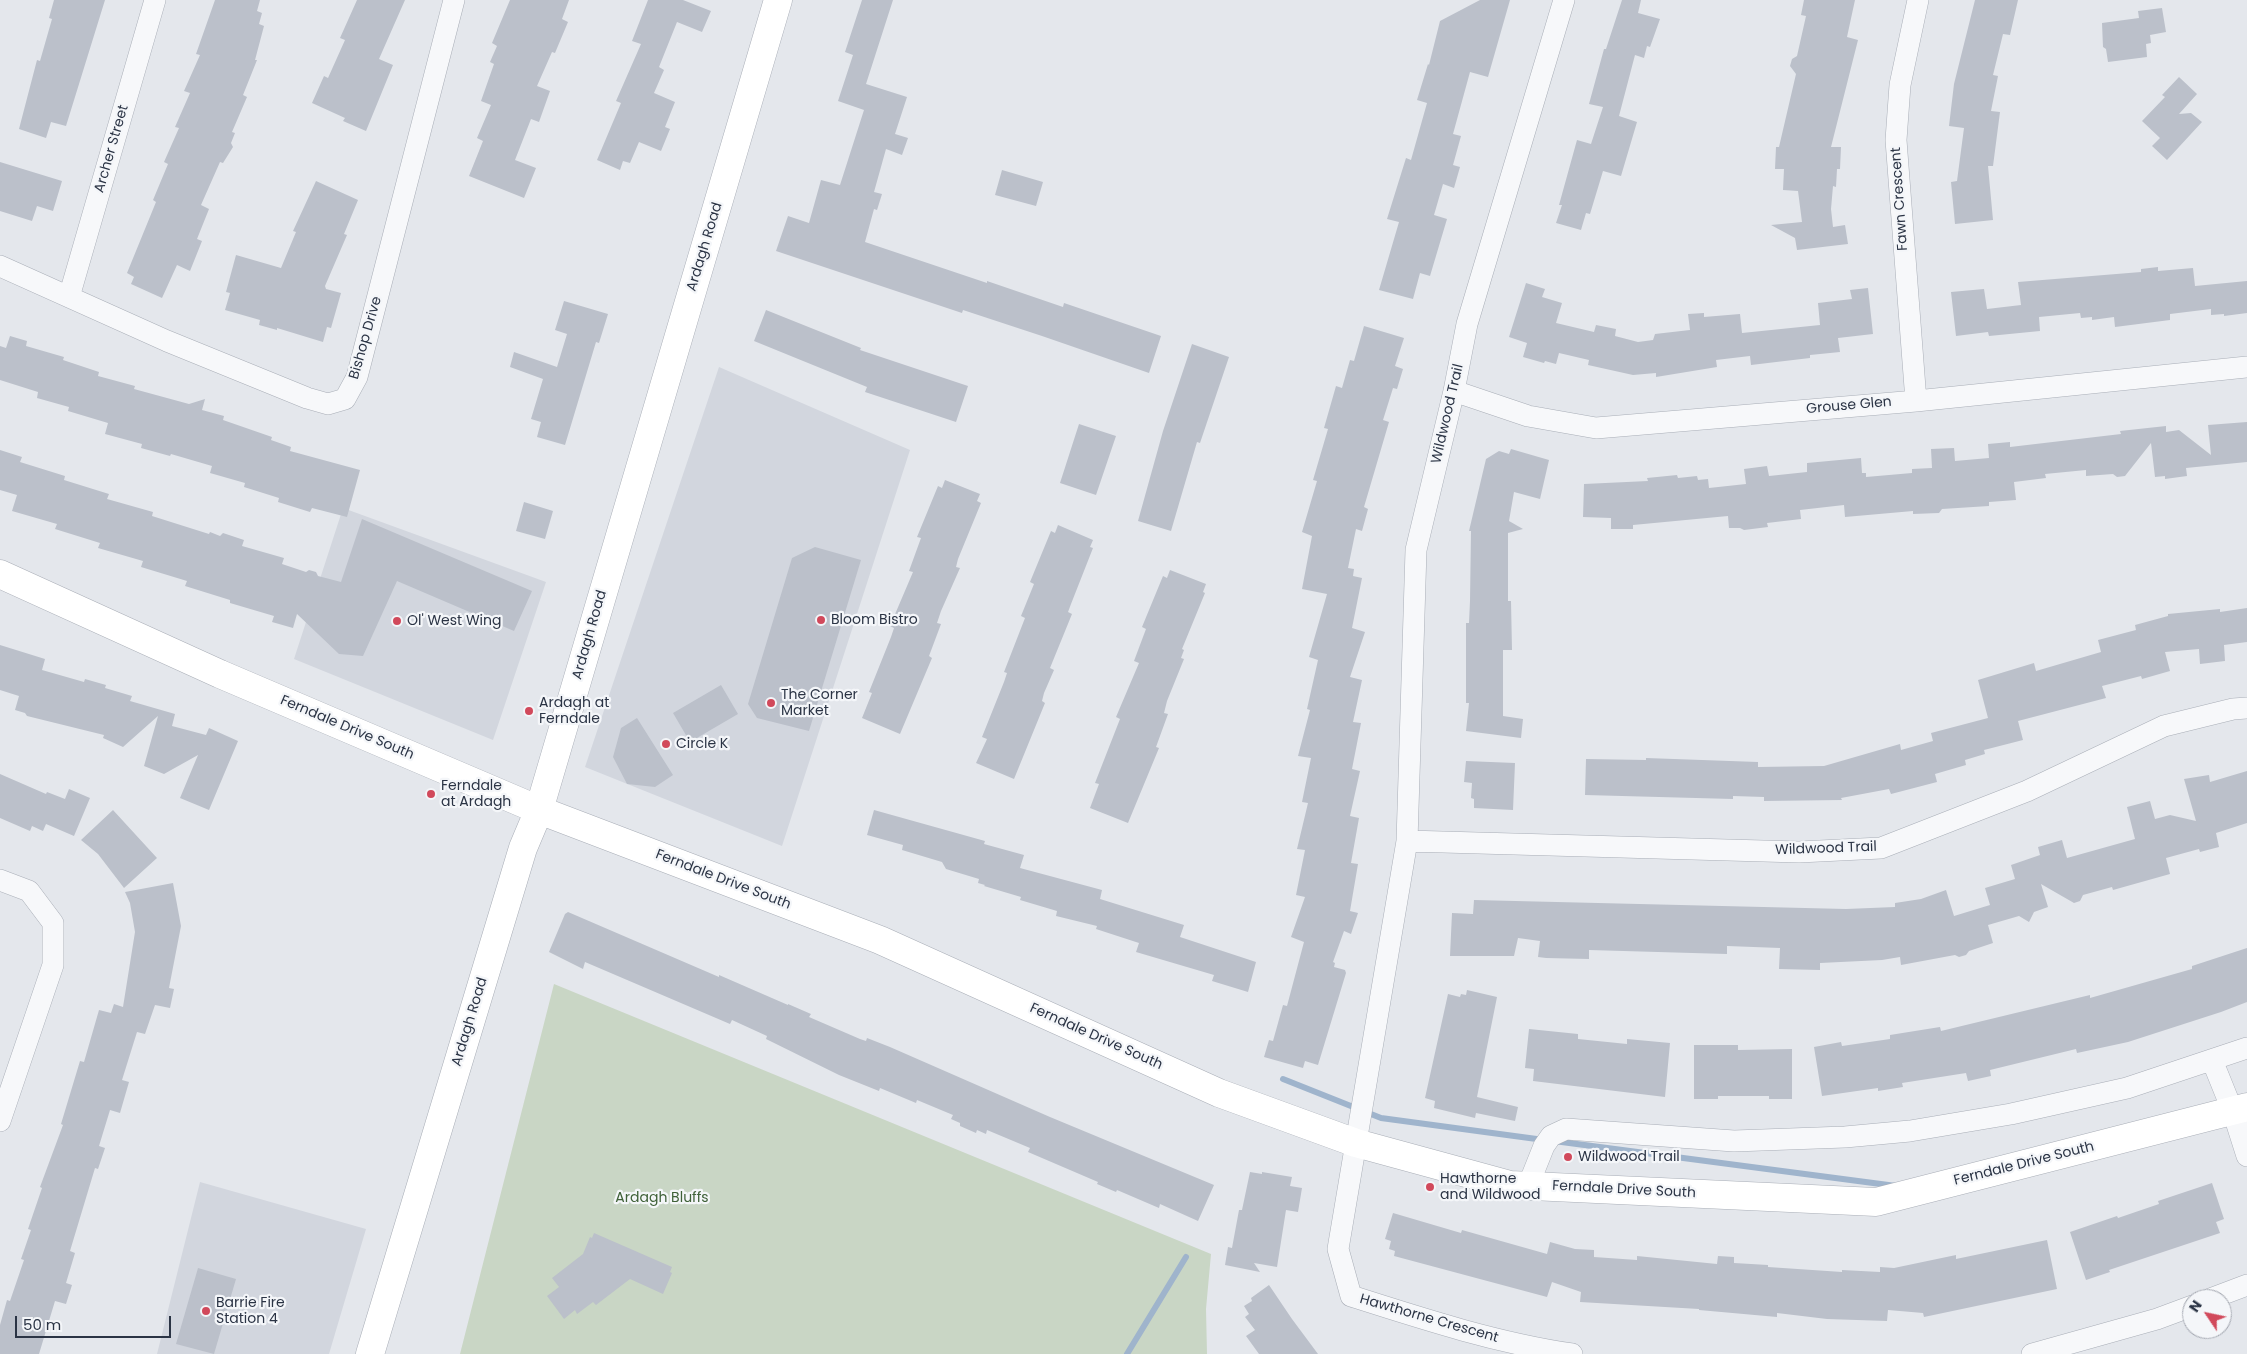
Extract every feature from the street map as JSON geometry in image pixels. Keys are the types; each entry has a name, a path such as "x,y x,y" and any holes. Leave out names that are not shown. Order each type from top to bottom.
{"main road":[{"name":"Ardagh Road","path":"370,1354 523,848 539,810 778,0"},
{"name":"Ferndale Drive South","path":"0,574 220,674 539,810 880,940 1219,1092 1356,1143 1510,1185 1876,1202 2240,1109"}],"street":[{"name":"Archer Street","path":"69,297 155,0"},
{"name":"Bishop Drive","path":"0,266 167,341 307,398 328,404 346,399 358,376 454,0"},
{"name":"Wildwood Trail","path":"1356,1143 1407,840 1416,550 1454,391 1467,324 1564,0"},
{"name":"Fawn Crescent","path":"1916,400 1896,140 1900,85 1918,0"},
{"name":"Grouse Glen","path":"1454,391 1528,416 1596,428 1916,400 2247,367"},
{"name":"Wildwood Trail","path":"1407,840 1799,852 1881,848 2028,791 2164,726 2247,708"},
{"path":"0,880 29,891 52,923 53,965 0,1121"},
{"path":"1528,1186 1544,1146 1551,1136 1566,1129 1734,1141 1845,1137 1910,1131 2011,1114 2127,1088 2247,1048"},
{"path":"2212,1060 2240,1109 2247,1156"},
{"name":"Hawthorne Crescent","path":"1356,1143 1338,1249 1351,1296 1407,1314 1527,1346 1572,1354"},
{"path":"2232,1291 2247,1285"},
{"path":"2032,1354 2158,1319 2182,1310"}],"shaded area":[{"path":"719,367 910,450 782,846 585,767"},
{"path":"343,508 546,582 493,740 294,659"},
{"path":"200,1182 366,1229 329,1354 157,1354"}],"green space":[{"name":"Ardagh Bluffs","path":"554,984 1211,1254 1206,1309 1207,1354 460,1354"}],"building":[{"path":"54,0 105,0 66,126 51,122 46,138 19,129 37,60 40,61 52,19 49,18"},
{"path":"215,0 260,0 257,11 262,13 259,24 264,26 255,60 257,60 243,95 247,97 232,132 235,133 231,143 233,147 223,163 220,162 201,205 209,209 197,239 202,241 190,271 177,265 162,298 131,284 134,277 127,273 156,202 153,200 168,164 164,162 179,128 175,127 190,93 184,91 200,55 196,54"},
{"path":"357,0 405,0 379,59 393,65 366,131 343,121 345,118 312,103 324,76 328,78 345,40 340,38"},
{"path":"510,0 569,0 562,19 568,22 555,53 552,52 537,86 550,91 539,122 531,119 515,160 536,168 524,198 469,176 483,141 477,138 491,105 481,101 494,64 490,62 497,46 492,43"},
{"path":"648,0 683,0 711,11 702,32 677,22 659,67 664,70 654,93 675,102 665,127 670,129 661,151 639,142 630,163 623,161 620,170 597,160 621,103 616,101 641,44 632,41"},
{"path":"862,0 893,0 866,84 907,97 895,134 908,138 902,155 886,149 874,192 882,194 877,210 874,209 865,242 987,283 987,281 1063,307 1064,303 1161,336 1149,373 963,310 962,313 776,251 788,216 809,223 821,180 840,185 864,110 838,101 853,55 845,52"},
{"path":"1480,0 1510,0 1488,77 1470,72 1453,134 1461,136 1453,165 1460,167 1454,188 1443,184 1434,215 1447,219 1430,276 1420,273 1413,299 1379,290 1399,222 1387,219 1406,158 1411,160 1427,103 1417,100 1429,65 1440,21"},
{"path":"1622,0 1641,0 1638,13 1660,19 1650,47 1647,46 1644,58 1635,55 1619,116 1637,122 1621,176 1603,171 1590,214 1586,213 1581,230 1556,223 1562,205 1559,205 1577,140 1591,144 1603,107 1589,104 1604,49 1606,49"},
{"path":"1804,0 1855,0 1847,37 1858,40 1831,147 1841,147 1840,169 1837,169 1836,187 1833,186 1831,209 1833,227 1845,225 1848,244 1797,250 1795,238 1771,225 1802,222 1798,191 1783,190 1784,169 1775,169 1776,147 1779,147 1796,74 1790,66 1792,59 1797,56 1806,16 1801,15"},
{"path":"1975,0 2018,0 2010,35 2003,34 1993,75 1998,76 1991,111 2000,112 1993,166 1988,166 1993,220 1955,224 1951,182 1957,181 1964,128 1949,126 1954,84"},
{"path":"2162,8 2166,32 2150,35 2151,43 2146,44 2147,57 2108,62 2106,49 2103,47 2102,23 2139,18 2138,11"},
{"path":"2179,77 2197,94 2179,114 2191,113 2202,122 2167,160 2152,146 2160,138 2142,121 2165,97 2162,95"},
{"path":"0,162 62,181 53,211 37,206 32,221 0,211"},
{"path":"1002,170 1043,182 1036,206 995,195"},
{"path":"316,181 358,200 344,234 347,235 325,286 326,289 341,293 331,328 327,327 323,342 277,328 277,330 259,325 260,320 225,310 230,293 226,292 236,255 281,268 296,232 293,231"},
{"path":"2158,267 2158,271 2193,268 2195,286 2247,281 2247,313 2224,316 2224,314 2211,315 2211,309 2170,314 2170,320 2115,327 2114,317 2092,320 2092,317 2081,318 2080,313 2039,317 2040,331 1989,336 1988,332 1956,336 1951,292 1984,289 1987,309 2021,305 2018,282 2141,272 2141,269"},
{"path":"1526,283 1545,289 1542,297 1562,303 1556,323 1594,332 1596,325 1616,329 1615,336 1638,342 1653,340 1655,334 1690,330 1688,314 1704,313 1704,317 1740,314 1742,333 1820,325 1818,303 1852,299 1850,290 1868,288 1873,334 1838,338 1840,352 1810,355 1810,358 1751,365 1750,356 1716,360 1717,367 1656,377 1656,373 1633,375 1588,365 1589,360 1559,353 1556,364 1545,361 1544,363 1523,357 1527,343 1509,337"},
{"path":"564,301 608,314 599,343 596,342 565,445 537,437 541,422 531,419 543,379 510,367 514,352 557,367 567,334 555,330"},
{"path":"766,310 861,348 860,350 968,386 956,422 865,392 867,387 754,341"},
{"path":"1364,326 1404,338 1395,366 1403,369 1397,389 1393,388 1383,420 1389,422 1364,507 1368,509 1362,531 1356,529 1348,568 1354,569 1353,576 1362,578 1352,628 1365,632 1350,677 1362,680 1353,722 1361,723 1352,769 1360,771 1350,816 1359,818 1351,863 1358,864 1350,911 1358,913 1351,934 1344,931 1333,962 1335,963 1334,967 1345,970 1346,973 1318,1065 1305,1061 1303,1068 1264,1057 1269,1040 1273,1041 1283,1005 1287,1006 1304,942 1291,937 1305,897 1296,895 1305,850 1297,849 1308,803 1302,802 1311,758 1298,756 1310,710 1307,709 1318,660 1309,657 1327,594 1302,589 1312,536 1302,532 1317,481 1313,480 1328,429 1324,428 1336,386 1342,388 1350,360 1354,361"},
{"path":"10,336 27,341 26,346 64,357 63,360 99,372 98,376 135,386 134,389 189,404 205,399 202,410 224,416 223,420 272,437 271,440 291,447 290,451 360,470 347,517 312,508 310,512 278,502 279,498 244,487 245,483 210,473 212,466 171,454 170,456 141,448 142,444 105,434 108,423 68,411 69,407 37,398 38,392 0,380 0,346 6,348"},
{"path":"1192,344 1229,357 1200,443 1197,442 1171,531 1138,521 1163,431"},
{"path":"2247,422 2247,462 2186,468 2187,476 2165,479 2165,476 2155,477 2151,443 2125,476 2117,477 2113,474 2086,476 2086,470 2045,474 2046,478 2014,482 2016,500 1989,502 1989,506 1942,509 1939,513 1913,514 1913,511 1845,517 1844,505 1800,510 1801,519 1767,523 1768,527 1744,530 1729,528 1728,516 1633,525 1633,529 1611,529 1611,518 1583,517 1584,484 1648,481 1647,478 1677,475 1678,478 1697,476 1698,480 1708,479 1709,488 1746,484 1744,469 1767,466 1769,476 1807,472 1807,463 1861,458 1862,473 1866,473 1866,477 1912,473 1912,469 1932,468 1931,449 1954,448 1955,461 1989,458 1988,444 2010,442 2010,447 2121,434 2120,431 2166,426 2166,432 2179,430 2211,455 2208,425"},
{"path":"1079,424 1116,436 1096,495 1060,483"},
{"path":"1511,449 1549,460 1540,499 1514,492 1509,521 1523,529 1508,533 1508,601 1511,601 1512,650 1503,650 1503,716 1523,719 1521,738 1466,731 1469,703 1466,703 1466,623 1469,623 1470,601 1471,531 1469,531 1486,459 1499,451 1509,454"},
{"path":"0,450 22,457 20,462 65,476 64,480 109,494 107,499 153,512 152,516 209,534 210,532 220,536 223,533 244,540 242,546 284,558 282,564 306,572 309,570 316,572 318,576 341,582 362,519 532,591 514,631 397,581 363,656 339,654 297,614 293,628 272,622 274,616 230,603 230,600 185,586 187,581 141,567 143,561 98,548 100,543 55,529 57,524 12,511 17,495 0,490"},
{"path":"945,480 980,494 977,501 981,503 958,559 956,567 960,568 937,623 941,624 929,656 932,658 900,734 862,718 872,693 869,692 894,628 890,626 913,572 909,571 921,538 917,537 938,486 942,488"},
{"path":"524,502 553,511 545,539 516,531"},
{"path":"1058,525 1093,540 1090,547 1093,548 1068,612 1072,614 1050,668 1054,670 1044,693 1042,701 1045,703 1014,779 976,763 987,739 982,737 1004,682 1007,673 1004,672 1025,618 1021,616 1034,584 1030,582 1051,531 1055,533"},
{"path":"815,547 861,560 809,731 757,718 748,704 792,558"},
{"path":"1170,570 1206,584 1203,592 1205,593 1182,649 1184,650 1181,658 1184,659 1167,701 1164,713 1168,714 1156,747 1159,748 1128,823 1090,808 1099,784 1095,783 1120,719 1116,717 1139,663 1134,661 1146,629 1142,627 1163,576 1167,578"},
{"path":"2247,608 2247,642 2224,645 2225,661 2200,664 2199,649 2165,652 2170,671 2142,679 2141,676 2102,686 2106,698 2018,721 2023,740 1984,750 1985,754 1965,760 1966,765 1935,774 1937,782 1891,794 1889,789 1841,798 1842,800 1764,801 1764,797 1733,796 1733,799 1585,795 1586,759 1646,760 1646,758 1758,762 1758,767 1824,766 1900,744 1901,750 1933,741 1931,733 1988,718 1978,680 2034,663 2036,671 2101,652 2098,640 2136,630 2135,625 2168,616 2168,614 2220,609 2220,612"},
{"path":"0,645 45,659 42,670 84,682 85,679 106,685 105,688 132,696 130,701 175,714 172,726 206,735 209,728 238,741 209,810 180,798 198,755 164,774 144,766 158,716 123,747 103,738 104,735 27,716 25,713 15,710 19,696 0,690"},
{"path":"721,685 738,714 690,742 673,713"},
{"path":"637,718 673,775 655,787 627,784 613,757 621,728"},
{"path":"1466,761 1515,763 1513,810 1474,808 1474,799 1471,798 1472,783 1464,782"},
{"path":"2247,771 2247,823 2216,833 2219,847 2200,852 2199,849 2166,858 2170,874 2113,890 2112,887 2083,895 2080,901 2074,903 2041,884 2048,907 2034,912 2029,922 2019,916 1988,925 1993,943 1969,951 1966,955 1959,957 1955,955 1901,965 1900,957 1882,960 1820,963 1820,970 1779,969 1780,948 1727,946 1727,954 1589,950 1589,959 1546,958 1538,957 1540,941 1518,938 1514,956 1450,956 1452,913 1473,914 1474,900 1846,909 1895,907 1895,903 1921,899 1946,890 1954,916 1990,905 1985,888 2015,879 2011,865 2040,855 2038,847 2062,840 2067,858 2135,839 2127,807 2150,801 2155,819 2170,815 2196,821 2184,779 2209,775 2210,782"},
{"path":"0,774 46,794 47,792 65,799 69,789 90,798 74,836 46,824 43,831 32,826 30,831 0,818"},
{"path":"113,810 157,858 124,888 98,854 81,840"},
{"path":"874,810 985,841 984,844 1024,855 1020,868 1102,890 1100,899 1184,925 1180,937 1256,962 1248,992 1212,981 1214,975 1136,952 1139,943 1096,929 1097,926 1056,916 1057,911 1020,900 1021,897 984,886 978,883 979,879 946,869 942,862 902,850 903,845 867,835"},
{"path":"173,883 181,926 169,988 174,989 170,1008 155,1005 145,1034 137,1032 122,1080 129,1082 120,1113 110,1110 99,1146 105,1148 98,1169 95,1168 70,1251 75,1253 66,1283 72,1285 66,1304 55,1301 39,1354 0,1354 0,1325 7,1300 10,1301 24,1260 21,1259 31,1230 28,1229 42,1188 40,1187 63,1125 61,1124 80,1061 84,1062 99,1010 111,1013 114,1004 123,1007 135,932 130,903 125,892"},
{"path":"568,912 811,1014 809,1017 860,1039 866,1041 867,1038 890,1047 1050,1117 1214,1185 1198,1221 1160,1204 1159,1208 1117,1190 1116,1192 1097,1184 1098,1182 1028,1152 1030,1148 987,1130 986,1134 977,1130 976,1133 960,1126 960,1123 951,1119 953,1115 917,1100 916,1103 880,1088 879,1091 839,1075 766,1039 767,1036 732,1020 730,1024 585,962 583,969 549,952 565,914"},
{"path":"2247,948 2247,1002 2221,1012 2128,1042 2077,1053 2076,1049 1990,1070 1991,1076 1968,1081 1966,1073 1902,1083 1903,1087 1878,1091 1878,1088 1822,1096 1814,1047 1841,1042 1842,1046 1890,1039 1890,1035 1940,1027 1941,1031 2090,995 2090,998 2192,969 2192,966"},
{"path":"1467,990 1497,997 1477,1097 1518,1107 1515,1121 1476,1113 1475,1118 1434,1108 1435,1101 1425,1098 1448,994 1460,997 1461,994 1466,995"},
{"path":"1529,1029 1578,1034 1578,1039 1627,1044 1627,1039 1670,1043 1665,1097 1533,1081 1534,1069 1525,1068"},
{"path":"1694,1045 1738,1045 1738,1050 1792,1049 1792,1099 1769,1099 1769,1096 1718,1096 1718,1099 1694,1099"},
{"path":"1250,1172 1292,1177 1290,1186 1302,1188 1298,1212 1286,1210 1277,1267 1254,1263 1260,1272 1225,1265 1228,1247 1232,1248 1239,1210 1242,1210"},
{"path":"2212,1183 2224,1219 2216,1222 2220,1233 2109,1270 2110,1272 2086,1280 2070,1232 2159,1204 2158,1201"},
{"path":"1393,1213 1461,1233 1462,1230 1547,1254 1550,1242 1575,1249 1594,1250 1594,1257 1637,1260 1637,1256 1717,1264 1718,1256 1734,1257 1734,1263 1842,1272 1842,1270 1880,1272 1880,1267 1894,1268 1956,1255 1956,1259 2047,1240 2057,1289 1924,1317 1923,1313 1888,1310 1887,1321 1827,1319 1777,1313 1777,1317 1699,1309 1580,1302 1581,1292 1552,1282 1547,1297 1394,1256 1395,1251 1389,1249 1391,1241 1385,1239"},
{"path":"594,1233 672,1267 670,1272 672,1273 663,1294 630,1279 596,1305 593,1302 577,1314 575,1310 564,1319 547,1296 559,1287 552,1278 583,1254 590,1237 592,1238"},
{"name":"Barrie Fire Station 4","path":"198,1268 236,1279 214,1354 176,1344"},
{"path":"1269,1285 1318,1354 1259,1354 1246,1336 1255,1330 1245,1317 1249,1314 1244,1306 1252,1301 1251,1298"}],"waterway":[{"path":"1283,1079 1381,1118 1544,1140"},
{"path":"1554,1141 1896,1186"},
{"path":"1127,1354 1186,1257"}],"place":[{"name":"Bloom Bistro","path":"821,620"},
{"name":"Ol' West Wing","path":"397,621"},
{"name":"The Corner Market","path":"771,703"},
{"name":"Ardagh at Ferndale","path":"529,711"},
{"name":"Circle K","path":"666,744"},
{"name":"Ferndale at Ardagh","path":"431,794"},
{"name":"Wildwood Trail","path":"1568,1157"},
{"name":"Hawthorne and Wildwood","path":"1430,1187"},
{"name":"Barrie Fire Station 4","path":"206,1311"}]}
